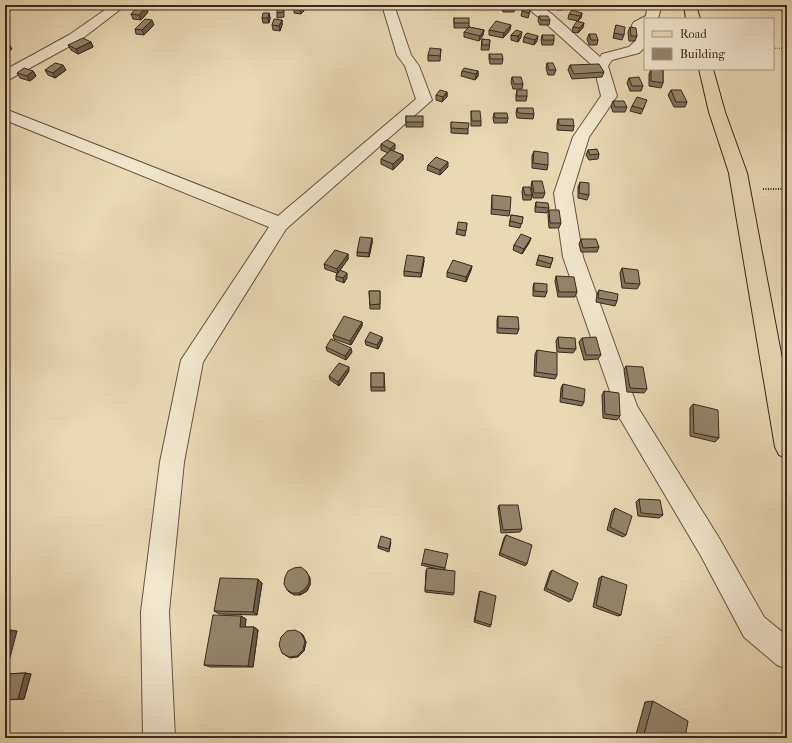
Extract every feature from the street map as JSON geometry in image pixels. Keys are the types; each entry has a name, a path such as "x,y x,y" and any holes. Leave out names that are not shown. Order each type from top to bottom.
{"main road":[{"path":"690,5 693,18"},
{"path":"706,70 717,112 738,173 787,447"}],"street":[{"path":"5,76 74,38 120,5"},
{"path":"159,738 155,612 172,462 192,360 280,224 424,100 412,66 404,55 388,5"},
{"path":"530,5 547,17 601,66 609,96 581,137 563,193 573,257 627,410 710,547 754,627 787,655"},
{"path":"650,5 654,7 652,18"},
{"path":"601,66 607,57 634,50 642,42 639,25 644,22"},
{"path":"5,114 280,224"}],"path":[{"path":"773,5 787,11"},
{"path":"774,48 787,50"}],"building":[{"path":"297,5 304,6 300,9 294,8"},
{"path":"503,5 514,5 515,7 504,7"},
{"path":"138,6 146,7 139,15 131,14"},
{"path":"284,7 283,12 277,13 277,8"},
{"path":"524,7 531,8 529,13 522,11"},
{"path":"572,10 582,13 580,16 569,14"},
{"path":"263,13 269,13 268,18 262,18"},
{"path":"539,16 548,16 550,20 541,20"},
{"path":"454,18 469,18 469,23 454,23"},
{"path":"145,19 152,20 142,30 135,29"},
{"path":"274,19 282,20 279,26 272,25"},
{"path":"496,21 511,25 504,33 489,30"},
{"path":"577,21 584,23 580,28 573,27"},
{"path":"616,25 625,27 624,35 614,33"},
{"path":"469,27 484,30 480,36 464,32"},
{"path":"630,27 636,28 637,36 631,36"},
{"path":"516,30 522,32 518,36 511,35"},
{"path":"527,33 538,36 535,40 524,37"},
{"path":"589,34 596,34 598,40 591,40"},
{"path":"542,35 554,35 554,40 543,40"},
{"path":"83,38 91,42 76,49 68,45"},
{"path":"482,39 490,40 489,45 482,45"},
{"path":"430,48 441,49 440,56 428,55"},
{"path":"489,54 502,54 503,59 491,59"},
{"path":"55,63 63,65 53,73 45,70"},
{"path":"547,63 553,63 556,70 549,70"},
{"path":"599,64 604,72 574,74 570,65"},
{"path":"24,68 33,71 27,76 17,73"},
{"path":"464,68 478,71 476,74 462,71"},
{"path":"651,70 663,70 663,83 651,81"},
{"path":"512,77 521,77 523,84 514,84"},
{"path":"639,77 643,86 632,86 629,78"},
{"path":"440,90 447,92 443,97 436,95"},
{"path":"517,90 527,90 527,96 517,96"},
{"path":"671,90 681,90 687,102 676,102"},
{"path":"637,97 647,100 643,109 632,106"},
{"path":"613,101 624,101 627,107 615,107"},
{"path":"517,108 533,108 534,114 518,113"},
{"path":"471,111 480,111 481,121 472,121"},
{"path":"494,113 507,113 508,118 495,118"},
{"path":"406,116 423,116 423,122 406,122"},
{"path":"558,119 573,119 574,126 559,125"},
{"path":"451,122 469,123 468,129 451,128"},
{"path":"387,140 395,144 390,149 381,144"},
{"path":"597,149 599,154 590,155 588,150"},
{"path":"391,150 403,155 393,164 381,159"},
{"path":"534,151 548,153 548,165 533,163"},
{"path":"436,157 448,162 440,170 428,165"},
{"path":"532,181 542,181 545,193 534,193"},
{"path":"580,182 589,183 589,195 579,193"},
{"path":"523,187 530,187 532,195 525,195"},
{"path":"492,195 511,197 510,211 492,209"},
{"path":"536,202 548,203 549,208 536,207"},
{"path":"549,210 559,210 561,223 550,223"},
{"path":"511,215 523,217 522,224 510,221"},
{"path":"458,222 467,223 466,231 457,229"},
{"path":"521,234 531,238 524,249 514,245"},
{"path":"360,237 372,238 369,253 357,252"},
{"path":"581,239 596,239 599,247 583,248"},
{"path":"335,250 348,254 337,269 324,264"},
{"path":"407,255 424,257 421,273 404,271"},
{"path":"539,255 553,258 551,264 538,260"},
{"path":"453,260 472,266 466,277 447,272"},
{"path":"622,268 638,270 640,284 625,283"},
{"path":"340,270 347,273 343,278 336,276"},
{"path":"556,276 574,277 577,292 559,292"},
{"path":"534,283 547,284 547,292 534,291"},
{"path":"599,290 618,294 617,301 598,298"},
{"path":"369,291 380,291 380,304 370,305"},
{"path":"344,316 362,322 350,341 333,335"},
{"path":"498,316 518,317 519,329 498,328"},
{"path":"370,332 382,337 377,345 365,341"},
{"path":"558,337 575,338 576,349 559,348"},
{"path":"596,337 601,355 586,355 582,338"},
{"path":"331,339 351,348 345,356 326,347"},
{"path":"537,350 557,353 557,375 536,372"},
{"path":"339,363 349,367 338,382 329,376"},
{"path":"626,366 643,367 647,389 630,388"},
{"path":"371,373 384,373 384,387 371,387"},
{"path":"563,384 585,389 584,402 562,398"},
{"path":"604,391 619,393 620,416 605,414"},
{"path":"693,404 718,410 719,438 694,433"},
{"path":"639,499 660,500 663,515 641,513"},
{"path":"499,505 518,505 522,529 503,530"},
{"path":"615,508 632,516 626,535 610,527"},
{"path":"506,535 532,545 527,564 500,553"},
{"path":"381,536 391,539 389,549 378,546"},
{"path":"425,549 448,554 445,568 422,563"},
{"path":"301,567 309,576 309,583 305,589 299,593 292,593 287,590 284,584 285,577 288,571"},
{"path":"427,568 455,571 454,593 425,590"},
{"path":"552,570 578,583 572,600 546,588"},
{"path":"602,576 627,585 621,615 596,605"},
{"path":"220,578 258,579 253,612 214,611"},
{"path":"480,591 496,596 491,625 475,620"},
{"path":"213,615 241,616 240,627 254,627 248,666 204,665"},
{"path":"5,630 11,630 5,652"},
{"path":"295,630 301,633 305,641 303,650 297,656 289,657 282,653 279,645 281,637 287,631"},
{"path":"25,673 18,699 5,700 5,674"},
{"path":"653,701 688,721 685,738 643,738"}]}
